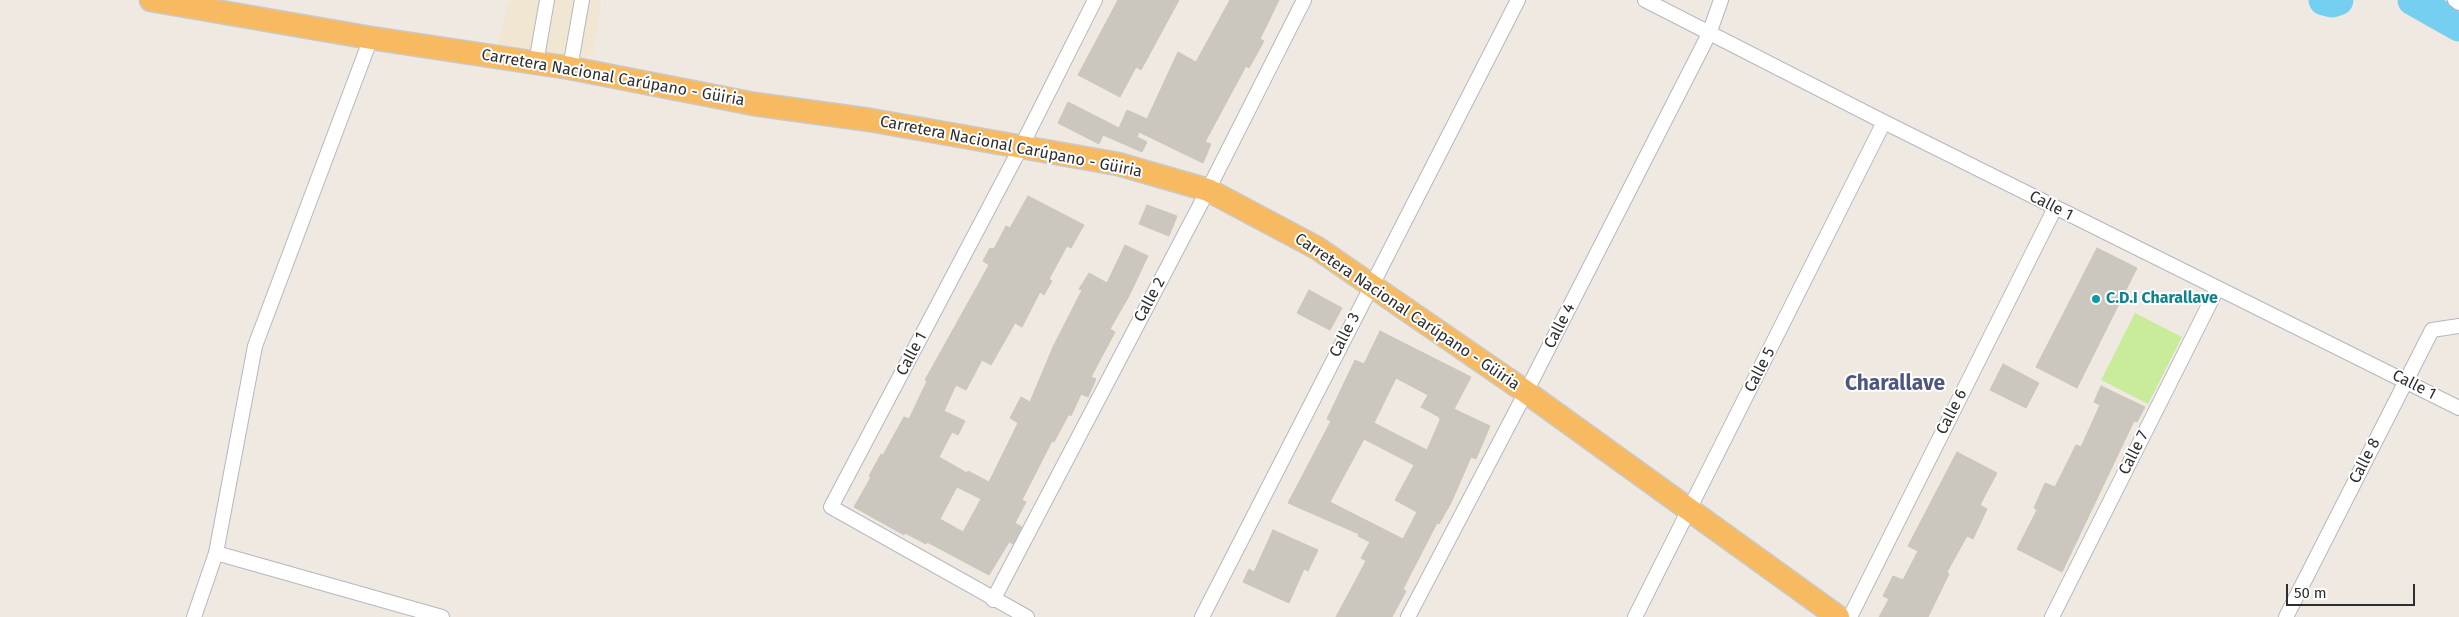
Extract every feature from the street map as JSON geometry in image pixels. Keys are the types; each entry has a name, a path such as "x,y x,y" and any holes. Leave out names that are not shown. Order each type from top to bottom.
{"highway":[{"name":"Carretera Nacional Carúpano - Güiria","path":"151,0 371,38 570,68 754,104 870,120 1020,149 1118,164 1208,190 1317,248 1526,392 1838,617"}],"street":[{"path":"536,63 547,0"},
{"path":"570,68 582,0"},
{"name":"Calle 1","path":"1027,617 993,600 831,507 1020,149 1096,0"},
{"name":"Calle 2","path":"993,600 1208,190 1304,0"},
{"name":"Calle 3","path":"1202,617 1370,285 1518,0"},
{"name":"Calle 1","path":"1645,0 2055,208 2406,380 2459,408"},
{"name":"Calle 4","path":"1408,617 1526,392 1709,34 1720,0"},
{"path":"2455,0 2459,3"},
{"path":"194,617 216,553 255,346 371,38"},
{"name":"Calle 5","path":"1635,617 1884,122"},
{"name":"Calle 6","path":"1850,617 2055,208"},
{"name":"Calle 7","path":"2052,617 2217,289"},
{"name":"Calle 8","path":"2286,617 2432,330 2459,326"},
{"path":"216,553 442,617"}],"shaded area":[{"path":"510,0 601,0 594,51 570,68 495,53"}],"green space":[{"path":"2135,313 2182,337 2148,404 2101,380"}],"building":[{"path":"1118,0 1179,0 1141,70 1136,67 1120,97 1078,75"},
{"path":"1230,0 1279,0 1260,39 1264,41 1249,68 1246,66 1205,142 1211,144 1203,163 1139,132 1137,137 1147,142 1142,152 1103,135 1099,144 1058,123 1068,102 1119,128 1127,110 1147,119 1178,52 1196,62"},
{"path":"1028,196 1084,225 1071,248 1067,246 1049,279 1052,281 1044,295 1040,292 1022,327 1015,323 991,365 982,360 966,390 956,385 944,411 965,421 958,435 952,432 939,457 967,473 968,471 989,482 1018,423 1010,418 1021,397 1030,402 1053,347 1082,290 1079,289 1089,273 1107,283 1125,245 1148,256 1129,296 1110,329 1115,332 1091,377 1096,379 1088,397 1081,394 1071,416 1069,414 1054,442 1052,441 1022,500 1026,502 1015,523 1022,527 1013,544 1009,542 989,575 927,542 926,544 905,533 904,535 854,507 871,477 869,476 881,454 883,455 904,417 909,419 927,381 925,380 989,265 983,261 990,248 994,249 1006,226 1010,228","holes":["957,487 981,499 963,532 940,519"]},
{"path":"1147,205 1177,216 1169,236 1139,224"},
{"name":"C.D.I Charallave","path":"2097,248 2137,268 2077,388 2036,367"},
{"path":"1309,290 1342,308 1330,330 1297,313"},
{"path":"1380,331 1471,377 1454,409 1490,426 1476,459 1471,457 1451,503 1439,524 1437,523 1403,589 1406,591 1392,617 1336,617 1366,561 1361,558 1370,542 1358,536 1359,534 1288,503 1331,421 1327,419 1355,360 1364,364","holes":["1396,378 1428,395 1421,407 1439,417 1440,420 1427,450 1374,423","1364,439 1414,465 1395,500 1417,512 1403,539 1330,502"]},
{"path":"2003,364 2039,383 2026,408 1990,390"},
{"path":"2101,386 2145,407 2137,422 2134,421 2062,572 2017,549 2037,510 2034,508 2045,483 2055,487 2076,445 2081,447 2100,405 2094,402"},
{"path":"1957,452 1997,473 1980,505 1987,509 1973,539 1967,536 1947,572 1949,574 1928,617 1879,617 1889,599 1883,596 1893,576 1903,580 1918,551 1908,546"},
{"path":"1273,530 1318,550 1308,571 1304,569 1289,603 1243,582 1249,569 1254,572"}],"waterway":[{"path":"2324,0 2332,2 2338,0"},
{"path":"2413,0 2459,26"}],"place":[{"name":"C.D.I Charallave","path":"2096,299"}],"district":[{"name":"Charallave","path":"1895,384"}]}
